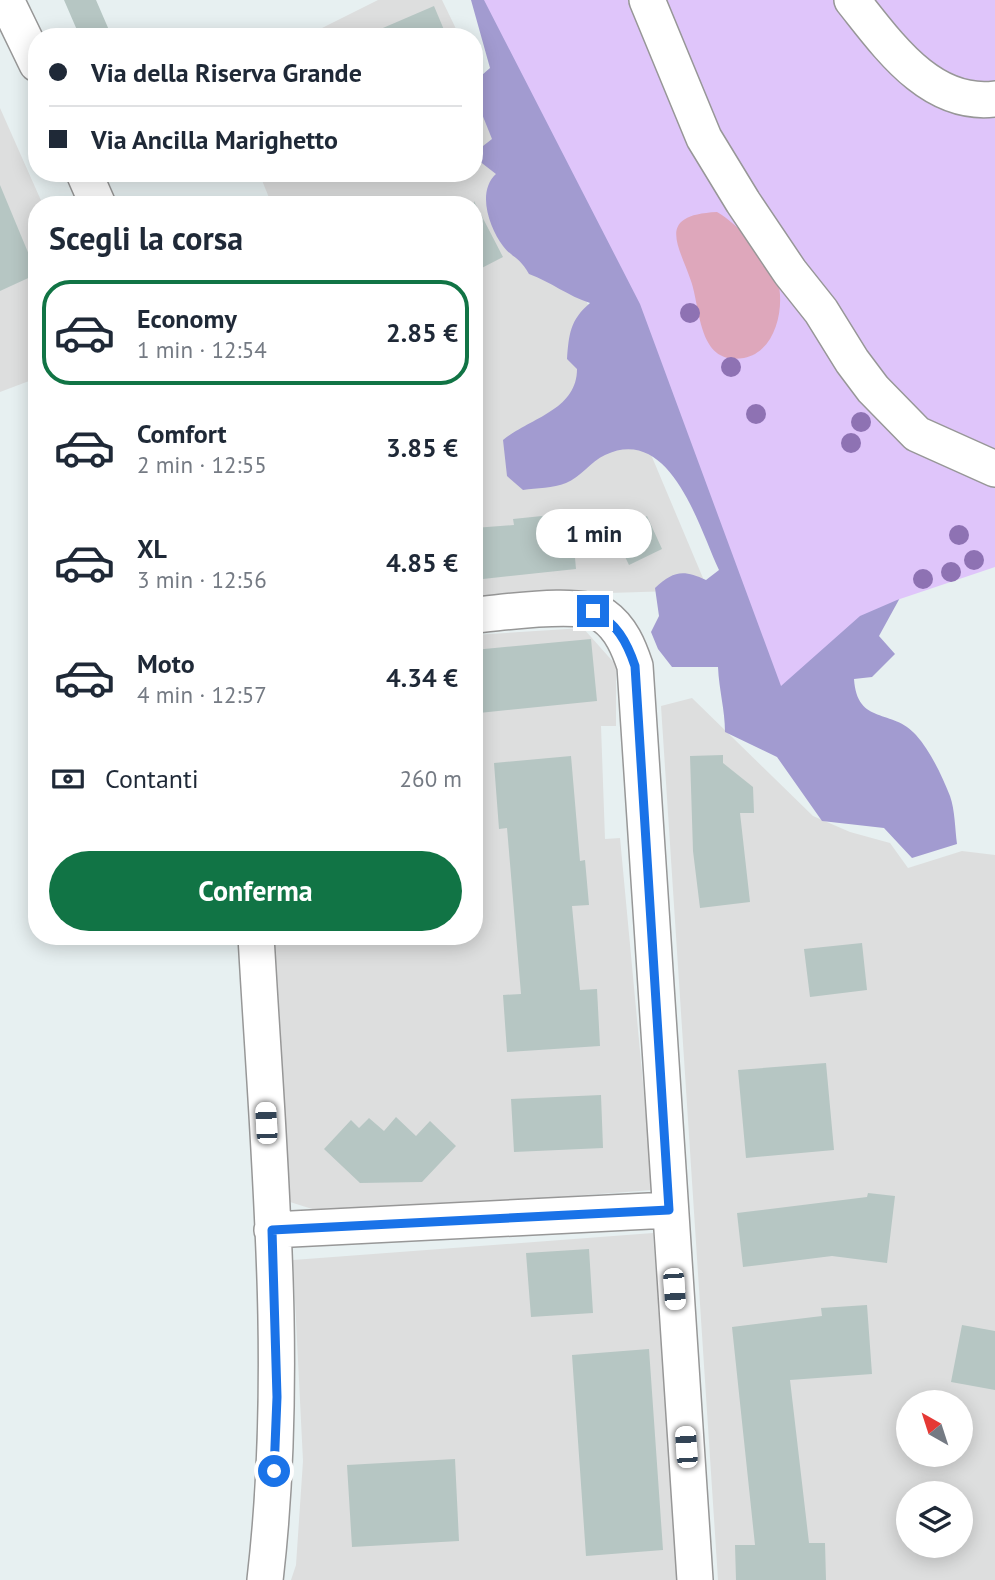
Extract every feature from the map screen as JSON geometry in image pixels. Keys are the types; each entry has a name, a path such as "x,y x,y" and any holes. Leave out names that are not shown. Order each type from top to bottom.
{"street":[{"path":"6,0 28,45"},
{"path":"647,0 662,29 704,138 743,202 790,272 821,311 852,361 873,389 917,434 995,469"},
{"path":"852,0 909,67 946,94 981,101 995,99"},
{"path":"483,615 593,611 615,627 631,653 638,703 695,1580"},
{"path":"256,945 272,1230 277,1397 272,1521 265,1580"},
{"path":"272,1230 669,1210"}],"shaded area":[{"path":"378,0 442,0 456,28 322,28"},
{"path":"471,0 577,0 907,585 879,636 895,654 872,677 854,679 862,704 869,710 907,727 927,749 950,796 957,844 912,858 884,828 822,821 777,757 725,732 718,667 672,667 658,649 651,632 659,616 655,588 673,575 685,573 706,580 719,570 692,507 665,467 648,454 628,449 605,455 571,481 556,486 523,490 507,476 503,440 561,404 575,383 577,369 567,359 570,335 578,315 590,303 529,274 503,246 494,230 486,200 490,182 496,174 483,164 483,146 492,139 483,116 483,74 490,68 483,43 483,28 479,28"},
{"path":"484,0 995,0 995,567 897,600 860,616 781,686 640,304"},
{"path":"483,84 567,255 708,590 483,597 483,196 268,196 263,182 483,182"},
{"path":"0,108 28,171 28,182 33,182 39,196 28,196 28,381 0,392"},
{"path":"717,212 760,251 777,278 780,301 776,326 764,347 744,358 729,358 710,345 700,320 676,234 678,226 685,219 698,214"},
{"path":"583,628 616,665 616,726 601,726 605,839 620,838 653,1190 328,1214 290,1202 270,945 483,945 483,634"},
{"path":"692,698 813,816 850,832 890,843 908,868 962,851 995,855 995,1580 718,1580 661,706"},
{"path":"653,1233 678,1580 291,1580 296,1565 303,1461 293,1260"}],"building":[{"path":"64,0 96,0 108,28 76,28"},
{"path":"434,6 443,28 383,28"},
{"path":"0,185 28,252 28,278 0,291"},
{"path":"483,218 503,257 483,267"},
{"path":"571,513 576,569 483,579 483,527 514,525 513,519"},
{"path":"647,516 662,549 629,565 613,532"},
{"path":"591,639 597,701 483,713 483,649"},
{"path":"723,755 723,763 753,787 754,813 740,813 750,902 700,908 693,851 690,756"},
{"path":"571,756 580,861 585,860 589,905 572,906 580,990 597,989 600,1046 507,1052 503,995 521,994 507,828 499,829 494,763"},
{"path":"862,943 867,990 810,997 804,949"},
{"path":"826,1063 834,1150 746,1158 738,1070"},
{"path":"601,1095 603,1148 514,1152 511,1099"},
{"path":"396,1117 416,1136 430,1121 456,1146 422,1182 360,1183 324,1149 351,1120 359,1128 369,1118 384,1131"},
{"path":"868,1193 895,1196 887,1263 832,1256 743,1267 737,1213 867,1197"},
{"path":"589,1249 593,1313 531,1317 526,1253"},
{"path":"867,1305 872,1374 790,1380 809,1543 825,1543 826,1580 736,1580 735,1545 755,1545 732,1327 822,1316 821,1308"},
{"path":"962,1325 995,1331 995,1390 951,1382"},
{"path":"649,1349 663,1550 586,1556 572,1355"},
{"path":"455,1459 459,1541 352,1547 347,1465"}],"route":[{"path":"274,1471 277,1397 272,1230 669,1210 635,666 625,640 604,616 593,611"}]}
